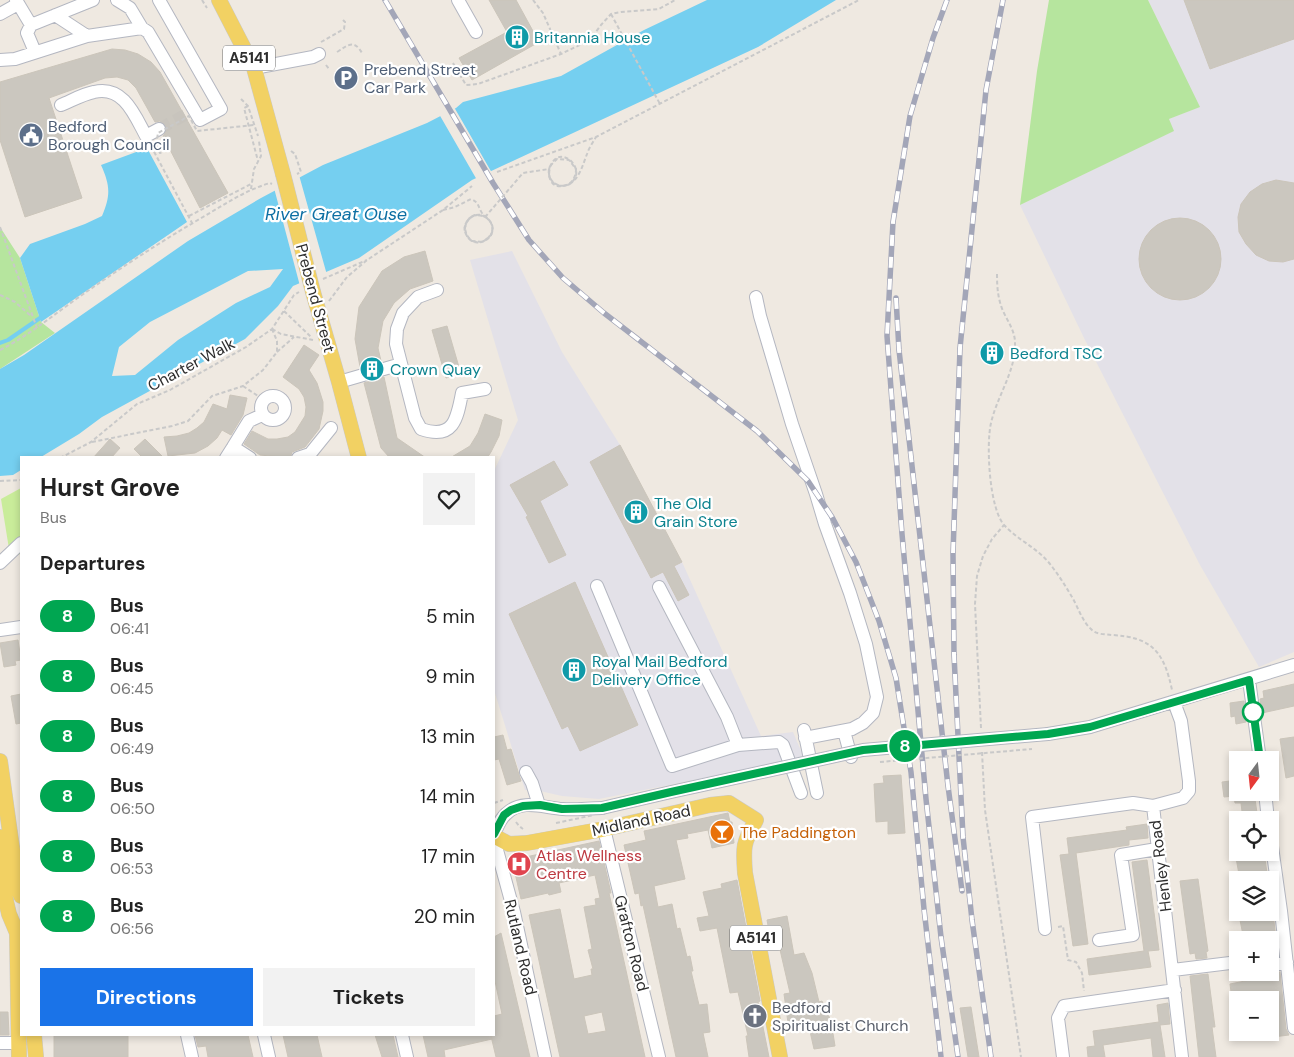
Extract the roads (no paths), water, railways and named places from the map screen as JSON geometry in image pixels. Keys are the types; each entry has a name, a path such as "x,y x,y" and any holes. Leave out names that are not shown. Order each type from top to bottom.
{"main road":[{"name":"Prebend Street","path":"213,4 254,68 358,456"},
{"path":"0,761 20,894"},
{"name":"Midland Road","path":"495,836 510,844 527,843 604,829 710,805 729,803 756,820 746,839 744,873 780,1057"},
{"path":"0,837 4,866 1,880 9,914 19,930 19,1050"},
{"path":"34,1036 36,1057"}],"street":[{"path":"36,52 27,33 31,25 93,0"},
{"path":"116,0 130,8 142,28 148,32 190,112 200,120 221,109 159,0"},
{"path":"458,0 476,32"},
{"path":"0,14 17,2 31,25"},
{"path":"55,15 87,36"},
{"path":"0,60 15,58 87,36 142,28"},
{"path":"254,68 313,57 319,54"},
{"path":"61,105 94,92 107,91 121,96 130,106 146,136 159,129"},
{"path":"438,290 418,297 403,313 397,329 396,344 415,418 421,429 438,434 450,429 459,412 462,393 485,389"},
{"path":"756,297 792,424 812,479 824,524 850,593 866,644 877,697 873,712 863,723 852,729 805,734 817,793"},
{"path":"339,382 401,364"},
{"path":"268,397 279,397 286,406 282,417 277,420 266,419 262,415 261,407 264,400 268,397"},
{"path":"243,456 229,452 249,421 262,415"},
{"path":"304,456 310,454 331,428"},
{"path":"0,563 20,543"},
{"path":"597,586 672,766 738,745 778,742 783,745 801,793"},
{"path":"659,587 726,717 738,745"},
{"path":"0,630 20,627"},
{"path":"495,834 504,815 511,810 523,806 540,805 562,809 602,808 863,750 1048,734 1090,727 1294,665"},
{"path":"1249,680 1259,751"},
{"name":"Henley Road","path":"1174,702 1181,720 1190,781 1189,791 1183,798 1153,806 1182,1057"},
{"path":"844,731 850,757"},
{"path":"526,772 540,805"},
{"path":"1045,929 1032,817 1133,803 1153,806"},
{"name":"Grafton Road","path":"604,829 659,1057"},
{"name":"Rutland Road","path":"495,840 514,912 545,1057"},
{"path":"1099,940 1133,935 1121,855 1158,849"},
{"path":"1274,861 1294,1028"},
{"path":"1281,911 1294,909"},
{"path":"1279,963 1287,962"},
{"path":"1172,970 1229,964"},
{"path":"1063,1057 1058,1018 1064,1006 1175,990"},
{"path":"187,1036 192,1057"},
{"path":"264,1036 269,1057"},
{"path":"402,1036 407,1057"},
{"path":"0,1043 19,1050"}],"water":[{"name":"River Great Ouse","path":"707,0 836,0 758,47 472,180 359,258 293,286 278,306 245,339 102,417 79,434 43,456 20,456 20,471 13,475 0,476 0,369 24,355 188,241 261,198 323,165 427,123 456,108 463,102 561,76 644,30","holes":["283,269 270,287 236,303 178,340 135,375 112,376 119,347 150,322 248,271"]},
{"path":"147,148 187,222 41,322 20,258 30,244 102,216 107,202 108,184 101,165"}],"waterway":[{"path":"0,343 8,340 40,318"}],"tunnel":[{"path":"159,129 185,115"}],"railway":[{"path":"385,0 493,183 529,240 563,278 604,313 757,431 808,481 832,517 856,562 879,621 896,678 911,772 941,1057"},
{"path":"947,0 933,38 910,116 893,222 887,336 902,534 926,799 941,937 958,1057"},
{"path":"991,1057 972,920 963,837 954,655 953,554 960,348 986,90 1003,0"},
{"path":"896,298 899,350 948,786 962,891"}],"place":[{"name":"Britannia House","path":"517,37"},
{"name":"Prebend Street Car Park","path":"346,78"},
{"name":"Bedford Borough Council","path":"31,135"},
{"name":"Bedford TSC","path":"992,353"},
{"name":"Crown Quay","path":"372,369"},
{"name":"The Old Grain Store","path":"636,512"},
{"name":"Royal Mail Bedford Delivery Office","path":"574,670"},
{"name":"The Paddington","path":"722,832"},
{"name":"Atlas Wellness Centre","path":"519,864"},
{"name":"Bedford Spiritualist Church","path":"755,1016"}]}
